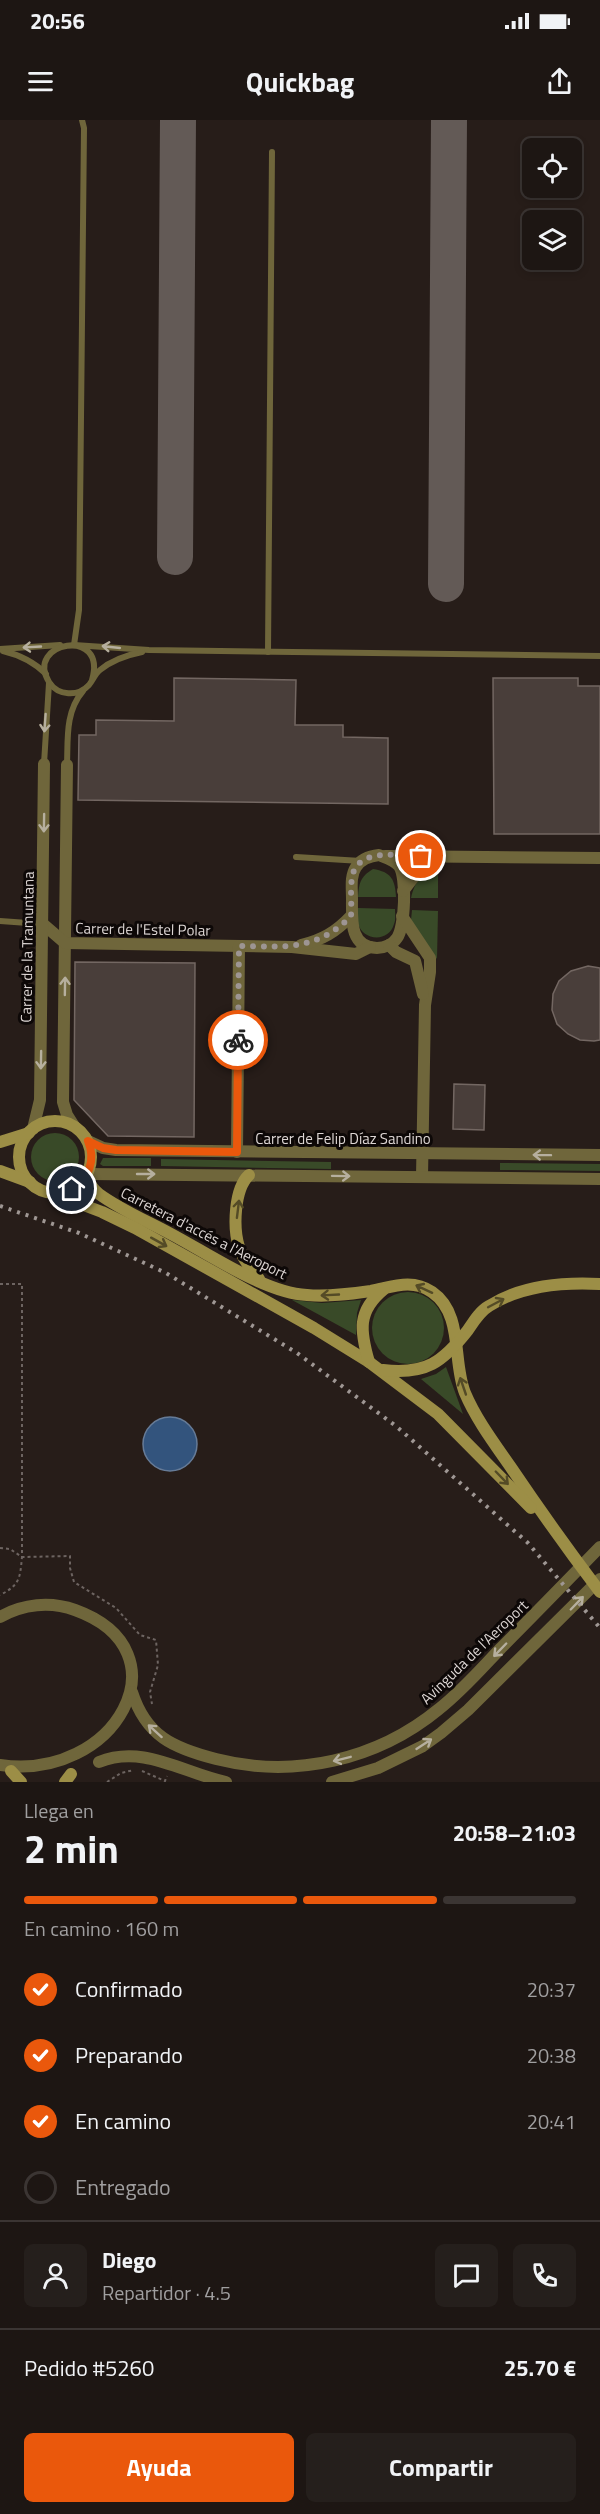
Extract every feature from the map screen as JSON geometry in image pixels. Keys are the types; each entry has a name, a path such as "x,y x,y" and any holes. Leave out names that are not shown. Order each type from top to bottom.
{"main road":[{"path":"0,1142 53,1121 74,1126 88,1141 92,1160 87,1175 72,1189 61,1193 49,1192 0,1171"},
{"path":"30,1183 22,1171 20,1159 22,1144 31,1131"},
{"name":"Carretera d'accés a l'Aeroport","path":"87,1175 91,1186 116,1205 261,1282 290,1293 307,1295 349,1293 388,1286 414,1285 423,1287 439,1298 450,1314 461,1383 473,1409 558,1537 600,1592"},
{"path":"249,1175 241,1186 236,1231 244,1258 261,1282"},
{"name":"Carretera d'accés a l'Aeroport","path":"49,1192 102,1212 135,1228 314,1328 381,1370 461,1436 558,1537"},
{"path":"381,1370 407,1372 423,1370 432,1365 456,1345 483,1310 507,1297 549,1285 600,1284"},
{"path":"369,1362 362,1333 364,1314 372,1300 388,1286"},
{"path":"6,1768 21,1782"}],"street":[{"name":"Carrer de la Tramuntana","path":"31,1131 40,1100 44,764"},
{"path":"67,765 63,1102 74,1126"},
{"path":"380,855 391,859 399,867 404,878 402,929 389,945 370,947 361,943 355,936 351,916 352,877 355,868 370,856 380,855 600,858"},
{"path":"403,891 416,873 441,857"},
{"name":"Carrer de l'Estel Polar","path":"292,947 322,940 341,927 351,916"},
{"path":"402,916 430,958 425,1005 422,1177"},
{"name":"Carrer de l'Estel Polar","path":"42,924 65,943 292,947 356,954 370,947"},
{"path":"389,945 396,952 415,961 421,978 425,1005"},
{"path":"237,1152 239,946"},
{"name":"Carrer de Felip Díaz Sandino","path":"88,1141 103,1148 116,1150 600,1155"},
{"path":"87,1175 600,1179"},
{"name":"Avinguda de l'Aeroport","path":"132,1692 143,1720 166,1741 233,1763 278,1767 323,1763 374,1749 418,1725 457,1693 596,1551"},
{"path":"332,1782 378,1768 423,1746 468,1710 600,1579"},
{"path":"0,1617 22,1607 53,1604 82,1612 107,1630 122,1650 130,1674 132,1692 129,1714 121,1734"},
{"path":"72,1774 113,1745"},
{"path":"72,1774 116,1756 143,1756 226,1782"},
{"path":"6,1768 41,1778"}],"lane":[{"path":"74,645 79,610 84,128 82,120"},
{"path":"268,652 272,152"},
{"path":"46,674 47,660 52,652 64,645"},
{"path":"74,645 87,651 92,658 94,672 92,680"},
{"path":"0,649 74,645 149,650 600,656"},
{"path":"0,649 25,658 46,674 49,682 44,764"},
{"path":"67,765 69,719 77,698 98,671 124,656 149,650"},
{"path":"49,682 61,692 77,693 84,689"},
{"path":"296,857 362,861"},
{"path":"0,921 42,924"}],"path":[{"path":"0,1284 22,1284 22,1557 20,1575 15,1587 0,1595"},
{"path":"0,1548 10,1549 22,1557 70,1556 70,1568 74,1582 116,1608 140,1635 156,1640 158,1665 150,1692 153,1714"},
{"path":"107,1782 121,1773 138,1769 165,1781 167,1775"}],"green space":[{"path":"373,869 391,877 395,885 396,897 358,897 361,881"},
{"path":"438,869 438,898 411,898 414,887 423,875"},
{"path":"358,908 395,909 395,921 391,930 381,937 365,933 360,929 358,923"},
{"path":"412,910 438,911 437,959 411,920"},
{"path":"55,1133 72,1140 79,1157 72,1174 55,1181 38,1174 31,1157 38,1140"},
{"path":"103,1158 151,1158 151,1166 103,1166 100,1164"},
{"path":"161,1159 331,1162 331,1169 161,1166"},
{"path":"500,1163 600,1164 600,1171 500,1170"},
{"path":"408,1292 428,1298 438,1308 444,1328 438,1348 428,1358 408,1364 388,1358 378,1348 372,1328 378,1308 388,1298"},
{"path":"292,1300 322,1303 361,1300 357,1313 356,1335"},
{"path":"446,1367 463,1414 421,1379 436,1374"}],"water":[{"path":"165,1417 175,1417 185,1421 193,1429 197,1444 193,1459 185,1467 175,1471 165,1471 155,1467 147,1459 143,1449 143,1439 147,1429 155,1421"}],"building":[{"path":"174,678 296,680 295,725 343,725 343,737 388,738 388,804 78,800 79,735 96,735 96,720 174,721"},
{"path":"493,678 578,678 578,686 600,686 600,834 494,834"},
{"path":"75,962 195,963 194,1137 108,1136 74,1100"},
{"path":"588,966 600,968 600,1040 594,1041 580,1040 568,1034 557,1024 552,1010 553,994 559,981 571,971"},
{"path":"454,1084 485,1085 484,1130 453,1129"}],"taxiway":[{"path":"175,557 178,120"},
{"path":"446,584 449,120"}],"railway":[{"path":"0,1206 79,1233 166,1273 297,1353 396,1426 528,1543 600,1628"}],"way so far":[{"path":"238,1040 239,946 292,947 322,940 341,927 351,916 352,877 355,868 362,861 370,856 380,855 421,856"}],"route":[{"path":"72,1189 85,1178 90,1167 92,1160 88,1141 109,1150 237,1152 238,1040"}]}
